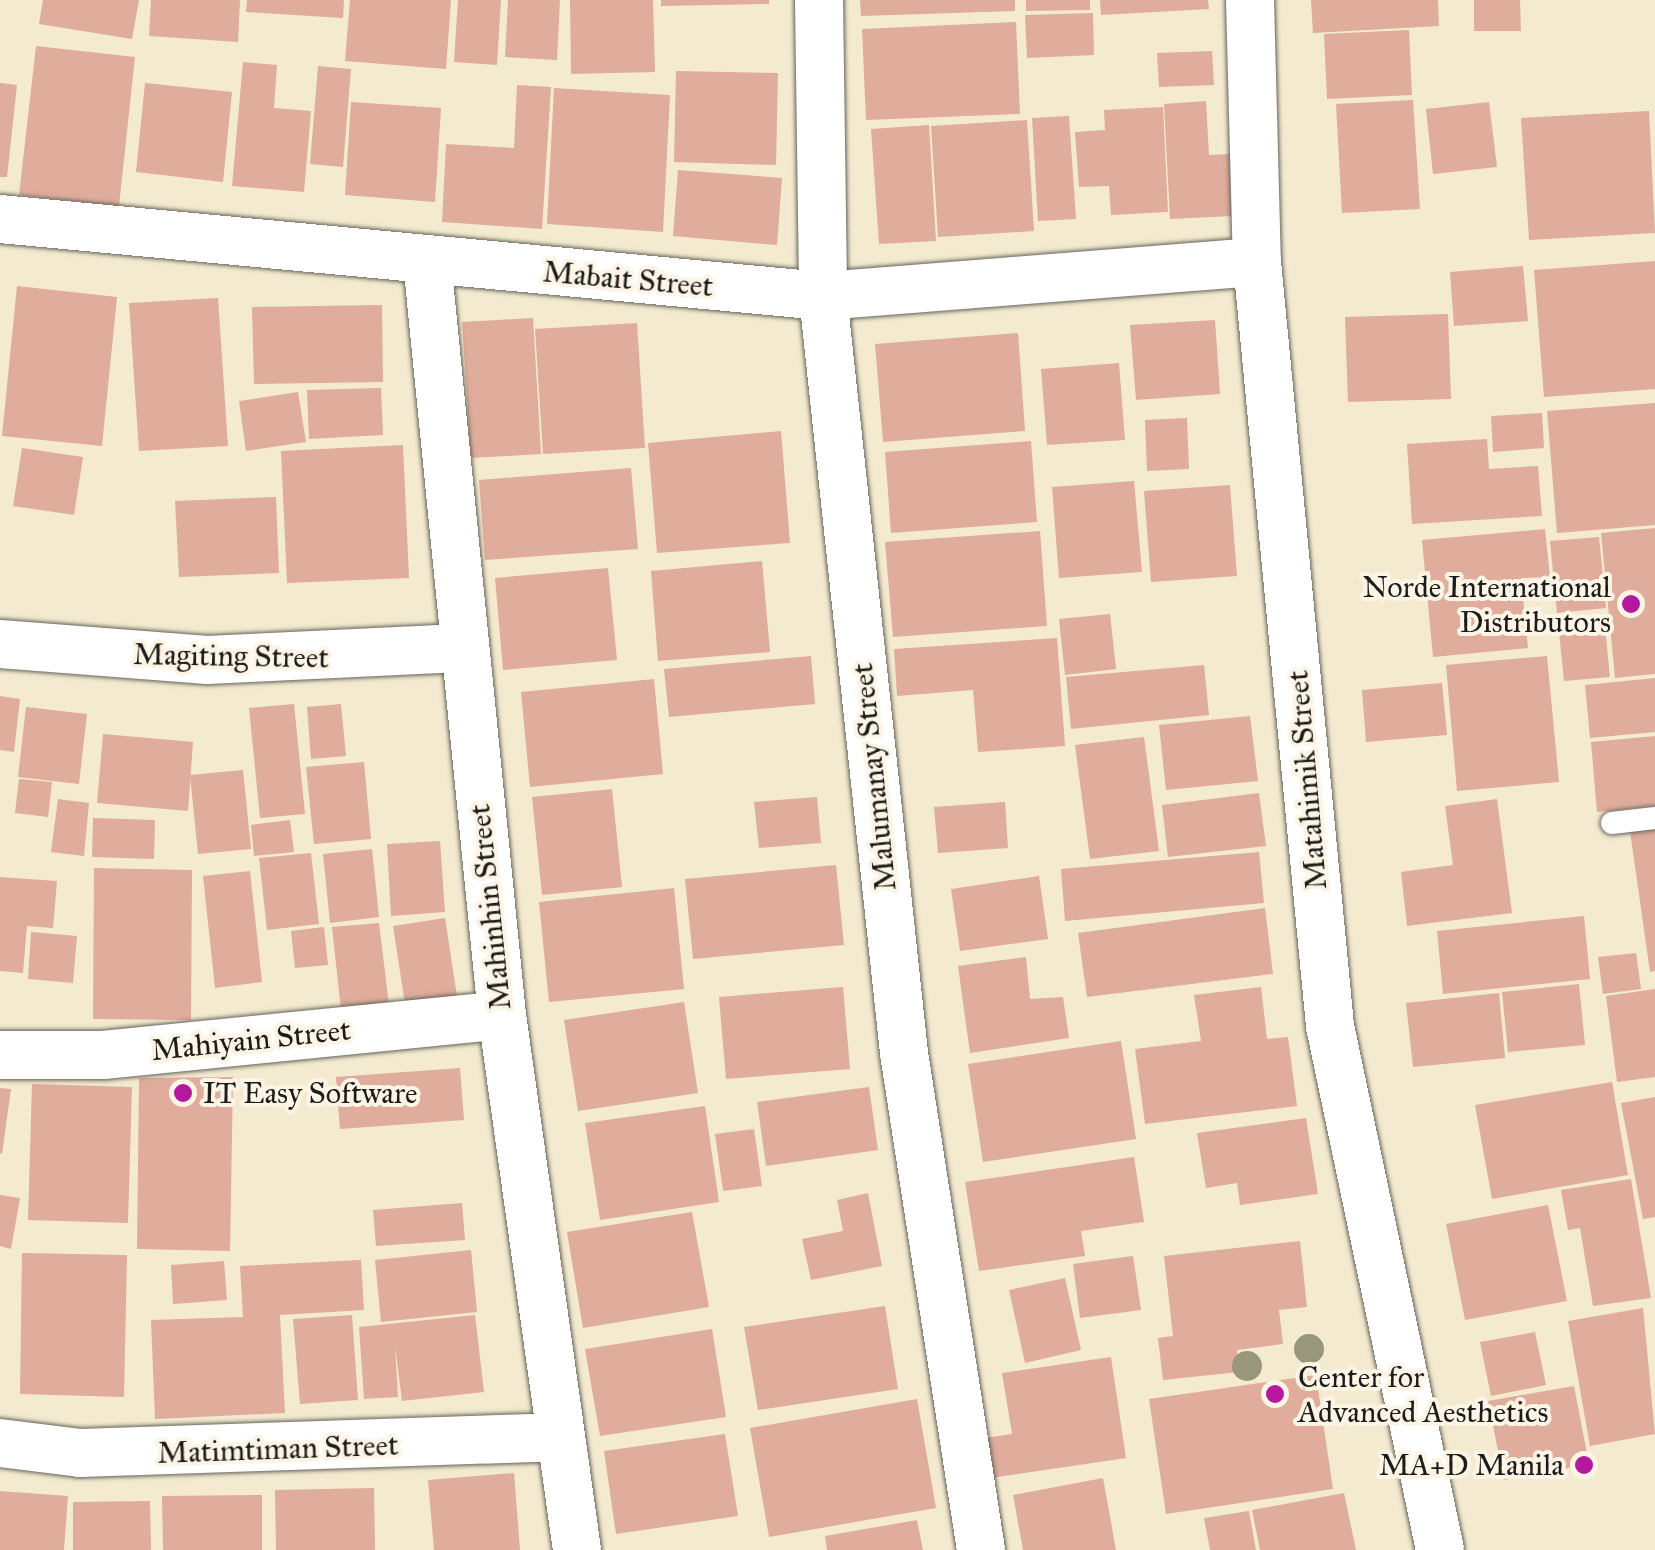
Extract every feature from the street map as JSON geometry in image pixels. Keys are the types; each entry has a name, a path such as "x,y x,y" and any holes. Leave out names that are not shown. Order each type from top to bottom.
{"street":[{"name":"Malumanay Street","path":"819,0 823,296 904,1053 981,1550"},
{"name":"Matahimik Street","path":"1250,0 1257,262 1330,1026 1440,1550"},
{"name":"Mabait Street","path":"0,219 823,296 1257,262"},
{"name":"Mahinhin Street","path":"427,261 461,648 502,1015 557,1437 577,1550"},
{"name":"Magiting Street","path":"0,644 207,660 461,648"},
{"name":"Mahiyain Street","path":"0,1055 103,1055 502,1015"},
{"name":"Matimtiman Street","path":"0,1443 80,1454 557,1437"}],"lane":[{"path":"1612,823 1655,818"}],"building":[{"path":"43,0 139,0 132,39 39,24"},
{"path":"151,0 240,0 238,42 149,36"},
{"path":"247,0 344,0 343,18 246,12"},
{"path":"350,0 451,0 446,69 345,61"},
{"path":"458,0 501,0 497,65 454,62"},
{"path":"508,0 560,0 557,60 505,57"},
{"path":"570,0 653,0 655,72 571,74"},
{"path":"661,0 769,0 769,4 661,6"},
{"path":"860,0 1015,0 1015,11 861,16"},
{"path":"1026,0 1090,0 1090,10 1026,11"},
{"path":"1100,0 1208,0 1209,9 1101,15"},
{"path":"1311,0 1438,0 1439,26 1313,33"},
{"path":"1474,0 1520,0 1521,31 1474,31"},
{"path":"1093,13 1094,55 1027,58 1025,15"},
{"path":"1016,22 1020,114 866,120 862,29"},
{"path":"1409,30 1412,95 1327,99 1324,34"},
{"path":"36,46 135,57 119,206 19,195"},
{"path":"1212,51 1214,85 1159,87 1157,53"},
{"path":"243,62 277,65 274,108 311,111 304,192 232,186"},
{"path":"318,66 351,69 343,167 310,164"},
{"path":"676,71 778,73 776,165 674,162"},
{"path":"0,83 17,85 7,177 0,177"},
{"path":"145,83 232,92 223,182 136,172"},
{"path":"517,85 551,87 542,229 442,222 446,144 514,148"},
{"path":"554,88 670,95 663,232 547,224"},
{"path":"1413,100 1420,209 1342,213 1336,104"},
{"path":"1206,101 1209,155 1230,154 1233,216 1170,219 1164,104"},
{"path":"351,102 441,108 435,202 345,195"},
{"path":"1489,102 1497,167 1433,174 1426,109"},
{"path":"1163,107 1168,212 1111,215 1109,186 1079,187 1075,132 1105,130 1104,110"},
{"path":"1649,111 1655,233 1529,240 1521,118"},
{"path":"1069,116 1076,219 1038,221 1032,118"},
{"path":"1027,120 1034,231 938,237 931,126"},
{"path":"929,125 936,241 879,244 871,129"},
{"path":"678,170 782,178 777,245 673,236"},
{"path":"1655,261 1655,389 1544,397 1534,270"},
{"path":"1523,266 1528,321 1454,326 1450,272"},
{"path":"17,286 117,297 102,446 2,436"},
{"path":"218,298 228,446 139,451 129,303"},
{"path":"382,305 383,382 254,384 252,307"},
{"path":"1448,314 1451,399 1348,402 1345,317"},
{"path":"533,318 541,454 471,458 462,322"},
{"path":"1215,320 1220,394 1136,400 1130,325"},
{"path":"637,323 645,448 543,454 535,329"},
{"path":"1018,333 1025,431 883,442 875,344"},
{"path":"1119,363 1125,440 1047,445 1041,369"},
{"path":"381,388 383,435 309,439 307,390"},
{"path":"298,392 306,442 246,451 239,401"},
{"path":"1655,403 1655,525 1557,533 1547,411"},
{"path":"1542,413 1544,448 1493,452 1491,416"},
{"path":"1187,418 1189,469 1147,471 1145,420"},
{"path":"781,431 790,543 657,553 648,443"},
{"path":"1487,439 1489,469 1538,466 1542,516 1412,524 1407,444"},
{"path":"1031,441 1037,522 891,533 885,452"},
{"path":"403,445 409,578 287,583 281,451"},
{"path":"22,448 83,457 74,515 13,506"},
{"path":"631,468 638,549 485,560 479,480"},
{"path":"1134,481 1142,572 1059,578 1052,487"},
{"path":"1230,485 1237,576 1151,582 1144,491"},
{"path":"276,497 279,573 179,577 175,501"},
{"name":"Norde International Distributors","path":"1655,528 1655,674 1615,678 1601,533"},
{"path":"1545,529 1550,577 1521,578 1528,648 1433,657 1422,540"},
{"path":"1040,531 1047,626 893,637 885,542"},
{"path":"1599,537 1606,608 1557,613 1550,541"},
{"path":"762,561 770,652 658,661 651,571"},
{"path":"608,568 617,660 503,670 495,578"},
{"path":"1110,614 1116,669 1065,675 1059,619"},
{"path":"1605,627 1610,677 1564,681 1559,632"},
{"path":"1057,638 1065,746 978,752 973,690 897,696 894,649"},
{"path":"811,656 815,704 669,717 664,669"},
{"path":"1547,656 1559,782 1457,791 1446,665"},
{"path":"1204,665 1209,715 1071,729 1066,677"},
{"path":"1655,678 1655,732 1590,738 1585,685"},
{"path":"654,679 663,774 530,787 521,692"},
{"path":"1442,683 1447,735 1366,742 1362,690"},
{"path":"0,696 20,699 14,752 0,750"},
{"path":"294,704 305,814 260,818 249,708"},
{"path":"341,704 346,756 311,759 307,707"},
{"path":"26,707 87,714 79,784 18,777"},
{"path":"1250,716 1258,781 1166,790 1159,725"},
{"path":"103,734 193,742 188,811 97,803"},
{"path":"1655,736 1655,806 1597,812 1591,742"},
{"path":"1144,737 1159,851 1090,859 1075,745"},
{"path":"364,762 371,839 314,844 306,767"},
{"path":"243,770 251,849 198,854 190,775"},
{"path":"19,779 52,782 48,817 15,813"},
{"path":"612,789 622,887 542,895 532,797"},
{"path":"1259,793 1266,846 1168,857 1162,805"},
{"path":"817,797 821,843 759,848 754,802"},
{"path":"58,799 89,803 84,856 51,852"},
{"path":"1497,799 1512,913 1407,926 1401,872 1453,865 1445,806"},
{"path":"1005,802 1008,848 938,853 934,807"},
{"path":"93,818 155,820 154,859 92,857"},
{"path":"290,820 294,852 254,856 251,825"},
{"path":"1655,827 1655,971 1650,972 1630,831"},
{"path":"440,841 445,912 391,916 387,844"},
{"path":"372,849 379,917 330,923 323,854"},
{"path":"1259,852 1264,903 1065,921 1061,869"},
{"path":"311,853 319,924 267,930 259,858"},
{"path":"836,865 844,945 693,959 685,879"},
{"path":"94,868 192,870 191,1020 93,1019"},
{"path":"250,871 262,982 215,988 203,876"},
{"path":"1039,876 1048,939 960,951 951,889"},
{"path":"0,877 57,881 53,928 27,926 23,973 0,971"},
{"path":"674,888 684,989 549,1002 539,902"},
{"path":"1265,908 1273,974 1087,997 1078,933"},
{"path":"1584,916 1590,979 1443,994 1437,931"},
{"path":"445,918 457,996 405,1004 393,926"},
{"path":"379,923 389,1005 341,1010 332,927"},
{"path":"324,927 328,965 295,968 291,931"},
{"path":"31,932 77,936 73,983 28,979"},
{"path":"1636,953 1641,989 1603,994 1598,957"},
{"path":"1026,957 1030,999 1063,997 1069,1038 970,1053 958,966"},
{"path":"1579,984 1585,1045 1508,1052 1502,992"},
{"path":"843,987 850,1069 726,1079 719,997"},
{"path":"1261,987 1267,1039 1288,1037 1297,1106 1145,1124 1135,1049 1201,1041 1194,995"},
{"path":"1655,989 1655,1077 1617,1082 1606,996"},
{"path":"1499,993 1505,1058 1413,1067 1406,1003"},
{"path":"684,1002 698,1093 578,1111 564,1020"},
{"path":"1121,1041 1136,1139 983,1162 968,1064"},
{"path":"460,1068 464,1120 340,1129 336,1077"},
{"path":"233,1077 230,1251 137,1249 139,1078"},
{"path":"1612,1082 1628,1175 1492,1199 1475,1105"},
{"path":"32,1084 132,1087 128,1223 28,1220"},
{"path":"869,1087 878,1150 766,1166 757,1102"},
{"path":"0,1088 11,1089 2,1154 0,1153"},
{"path":"1655,1097 1655,1217 1643,1219 1621,1103"},
{"path":"705,1106 719,1202 600,1220 585,1123"},
{"path":"1306,1118 1318,1194 1240,1205 1237,1183 1206,1188 1197,1133"},
{"path":"754,1129 762,1186 723,1191 715,1134"},
{"path":"1134,1157 1144,1222 1081,1231 1085,1256 979,1271 965,1182"},
{"path":"1631,1179 1651,1298 1593,1306 1580,1228 1568,1230 1561,1190"},
{"path":"868,1193 882,1266 811,1280 802,1239 843,1231 837,1200"},
{"path":"0,1195 20,1198 11,1249 0,1246"},
{"path":"462,1203 465,1240 376,1246 373,1210"},
{"path":"1548,1205 1567,1301 1465,1320 1446,1224"},
{"path":"692,1212 709,1307 583,1328 567,1232"},
{"path":"1300,1241 1307,1307 1279,1310 1283,1344 1237,1350 1239,1372 1163,1380 1158,1338 1173,1336 1164,1256"},
{"path":"471,1250 477,1312 381,1322 375,1260"},
{"path":"22,1253 127,1255 124,1397 20,1394"},
{"path":"1133,1256 1141,1310 1080,1318 1073,1264"},
{"path":"361,1260 364,1310 280,1315 285,1413 155,1419 151,1320 243,1317 240,1266"},
{"path":"224,1261 227,1300 173,1304 171,1265"},
{"path":"1065,1278 1081,1350 1025,1363 1009,1290"},
{"path":"885,1306 898,1389 758,1410 744,1327"},
{"path":"1643,1308 1655,1434 1590,1446 1568,1321"},
{"path":"352,1315 358,1400 300,1404 293,1319"},
{"path":"475,1315 484,1392 402,1401 395,1346 398,1397 364,1399 359,1327"},
{"path":"712,1329 726,1417 600,1436 585,1349"},
{"path":"1535,1332 1546,1385 1491,1396 1480,1342"},
{"path":"1111,1357 1126,1458 977,1480 971,1440 1012,1434 1002,1373"},
{"path":"1316,1375 1333,1489 1166,1514 1149,1399"},
{"path":"1574,1386 1589,1464 1504,1480 1488,1401"},
{"path":"917,1399 936,1508 769,1537 750,1428"},
{"path":"725,1434 738,1516 616,1534 604,1451"},
{"path":"514,1473 520,1550 434,1550 428,1480"},
{"path":"1103,1478 1116,1550 1023,1550 1013,1495"},
{"path":"374,1488 375,1550 276,1550 275,1490"},
{"path":"0,1491 68,1496 64,1550 0,1550"},
{"path":"1344,1493 1356,1550 1260,1550 1252,1510"},
{"path":"262,1495 262,1550 163,1550 162,1496"},
{"path":"150,1501 151,1550 73,1550 73,1502"},
{"path":"1249,1511 1256,1550 1210,1550 1204,1518"},
{"path":"917,1520 923,1550 827,1550 825,1536"}],"place":[{"name":"Norde International Distributors","path":"1631,604"},
{"name":"IT Easy Software","path":"183,1093"},
{"name":"Center for Advanced Aesthetics","path":"1275,1394"},
{"name":"MA+D Manila","path":"1584,1465"}]}
